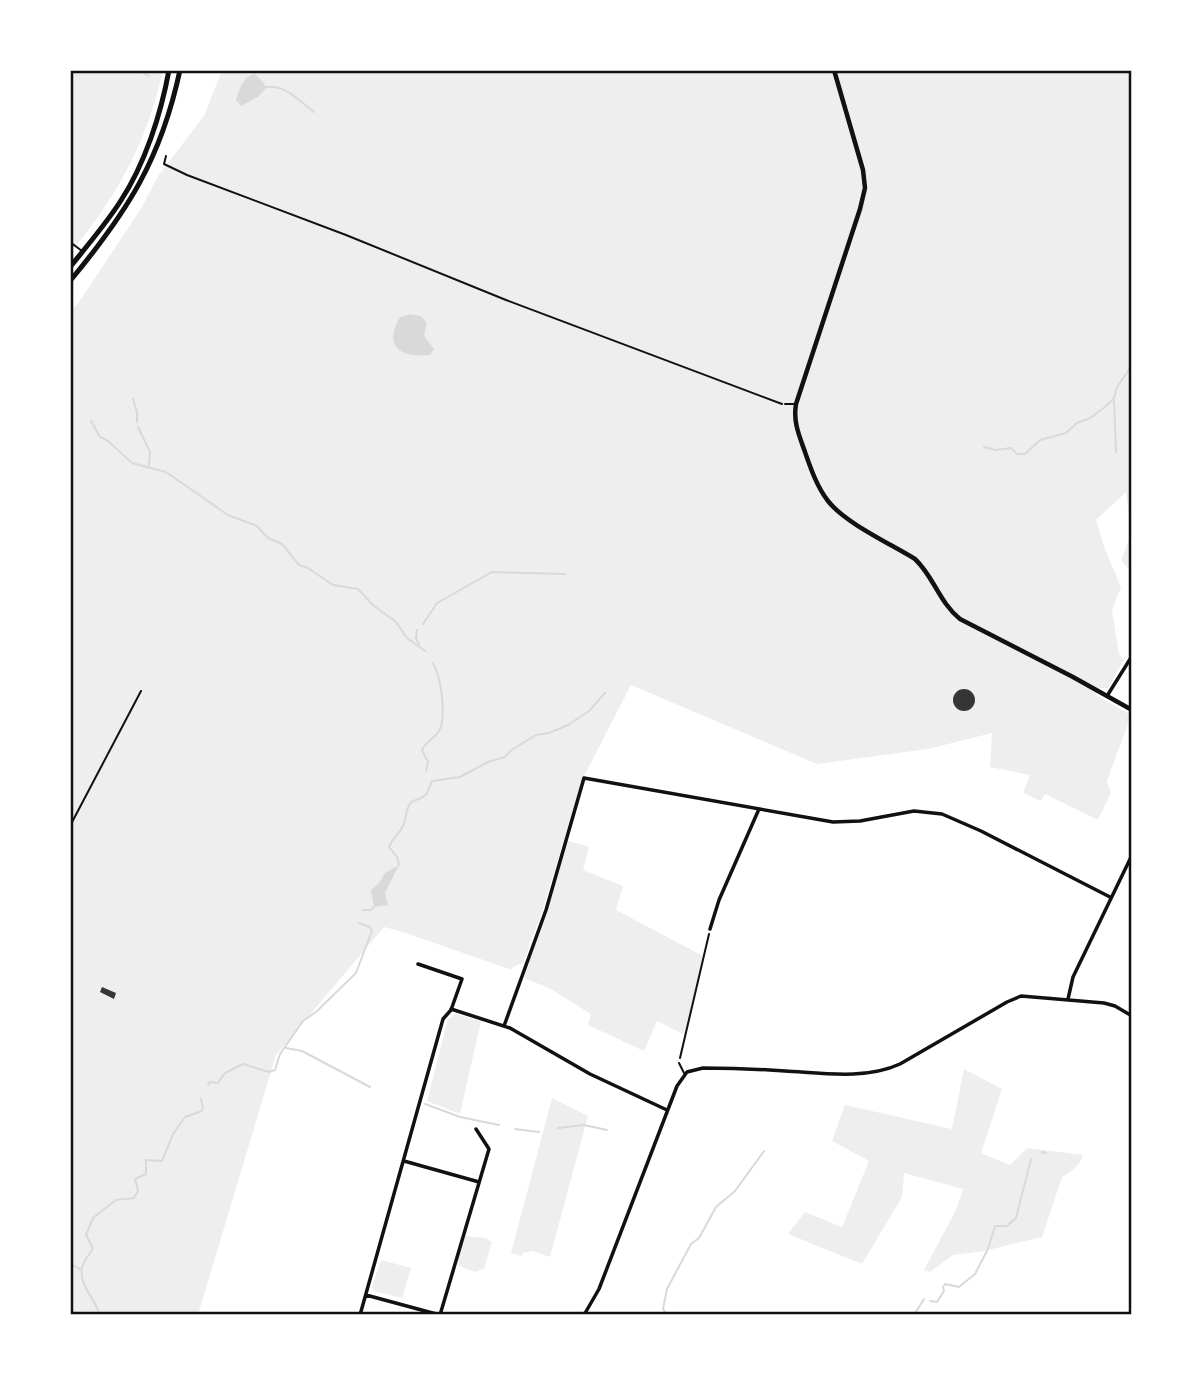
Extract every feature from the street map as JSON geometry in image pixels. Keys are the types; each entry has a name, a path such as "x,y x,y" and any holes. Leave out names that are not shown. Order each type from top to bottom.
{"main road":[{"path":"70,267 116,209 132,180 164,98 169,70"},
{"path":"70,281 122,213 149,168 172,106 180,70"},
{"path":"834,70 863,170 865,188 796,404 794,421 820,487 832,506 915,559 928,573 947,608 960,619 1132,710"}],"street":[{"path":"1107,696 1130,665 1132,656"},
{"path":"504,1026 546,910 584,778 843,822 904,812 934,812 981,831 1110,897"},
{"path":"710,929 719,900 759,809"},
{"path":"1068,999 1073,977 1132,855"},
{"path":"360,1315 443,1019 451,1010 462,979 418,964"},
{"path":"584,1315 599,1289 667,1110 685,1074 703,1068 832,1073 885,1070 1017,997 1109,1004 1132,1016"},
{"path":"451,1010 504,1026 590,1074 667,1110"},
{"path":"366,1295 440,1315 489,1149 476,1129"},
{"path":"404,1161 478,1182"}],"lane":[{"path":"70,242 82,252"},
{"path":"785,404 796,404"},
{"path":"679,1063 685,1074"}],"path":[{"path":"166,156 164,164 187,175 762,398 785,404"},
{"path":"70,826 141,691"},
{"path":"679,1063 710,929"}],"shaded area":[{"path":"70,70 163,70 148,121 128,168 102,211 70,253"},
{"path":"222,70 1132,70 1132,573 1121,560 1131,535 1126,492 1096,520 1121,587 1112,610 1119,654 1124,660 1108,688 1100,688 1096,695 1131,715 1107,781 1111,793 1098,820 1045,794 1041,801 1023,793 1030,775 990,767 992,733 928,749 817,764 631,685 581,782 543,909 523,963 512,970 384,927 276,1055 198,1315 70,1315 70,312 142,207 158,176 204,116"},
{"path":"255,74 266,88 258,97 241,106 236,100 240,88 247,78"},
{"path":"410,314 421,316 427,323 424,336 434,349 430,355 411,355 403,352 394,343 395,327 400,317"},
{"path":"566,840 589,847 583,870 623,886 616,910 703,956 685,1035 657,1021 644,1051 588,1025 591,1014 549,988 524,978 547,910"},
{"path":"399,865 385,893 388,905 374,907 371,890 385,873"},
{"path":"456,1014 481,1021 460,1114 427,1101 448,1019"},
{"path":"964,1069 1002,1089 981,1153 1010,1165 1027,1148 1083,1155 1075,1168 1062,1177 1042,1237 984,1251 953,1255 930,1272 924,1270 956,1210 963,1189 904,1173 902,1197 862,1264 788,1234 805,1212 842,1227 869,1161 832,1141 845,1105 952,1129"},
{"path":"552,1098 588,1116 550,1257 533,1251 521,1256 511,1253"},
{"path":"465,1236 485,1238 492,1242 484,1269 475,1272 459,1266 458,1260"},
{"path":"381,1260 411,1268 402,1298 374,1291 372,1287"}],"building":[{"path":"964,689 972,692 975,700 972,708 964,711 956,708 953,700 956,692"},
{"path":"102,987 116,993 114,999 100,992"}],"waterway":[{"path":"139,70 149,76"},
{"path":"265,87 286,91 314,112"},
{"path":"984,447 996,450 1011,448 1017,454 1025,454 1040,440 1066,433 1114,398 1117,387 1132,365"},
{"path":"133,399 137,422"},
{"path":"1114,400 1116,452"},
{"path":"91,421 100,437 132,463 166,472 228,515 257,526 268,538 282,544 299,565 333,585 358,589 373,605 396,622 407,638 425,651"},
{"path":"138,427 150,452 149,465"},
{"path":"423,624 437,603 492,572 565,574"},
{"path":"417,630 419,645"},
{"path":"426,771 428,762 422,750 440,729 443,715 440,686 433,663"},
{"path":"399,865 397,857 389,847 403,826 411,802 425,795 432,781 460,777 488,762 505,757 536,735 568,725 589,711 605,693"},
{"path":"363,910 371,910 374,907"},
{"path":"208,1085 210,1082 218,1083 225,1073 243,1064 269,1072 275,1070 280,1054 303,1021 356,973 372,931 370,927 359,923"},
{"path":"286,1048 302,1051 370,1087"},
{"path":"100,1315 82,1274 84,1262 93,1248 86,1235 93,1218 116,1200 134,1198 138,1191 135,1179 146,1174 146,1160 162,1161 173,1134 185,1117 202,1111 201,1099"},
{"path":"425,1104 460,1117 499,1125"},
{"path":"558,1128 584,1125 607,1130"},
{"path":"515,1129 539,1132"},
{"path":"667,1315 663,1309 667,1289 691,1244 699,1238 716,1207 735,1191 764,1151"},
{"path":"1042,1152 1046,1153"},
{"path":"930,1301 937,1302 945,1284 959,1287 975,1274 988,1249 995,1226 1007,1226 1016,1218 1031,1159"},
{"path":"70,1263 81,1270"},
{"path":"914,1315 924,1299"}]}
